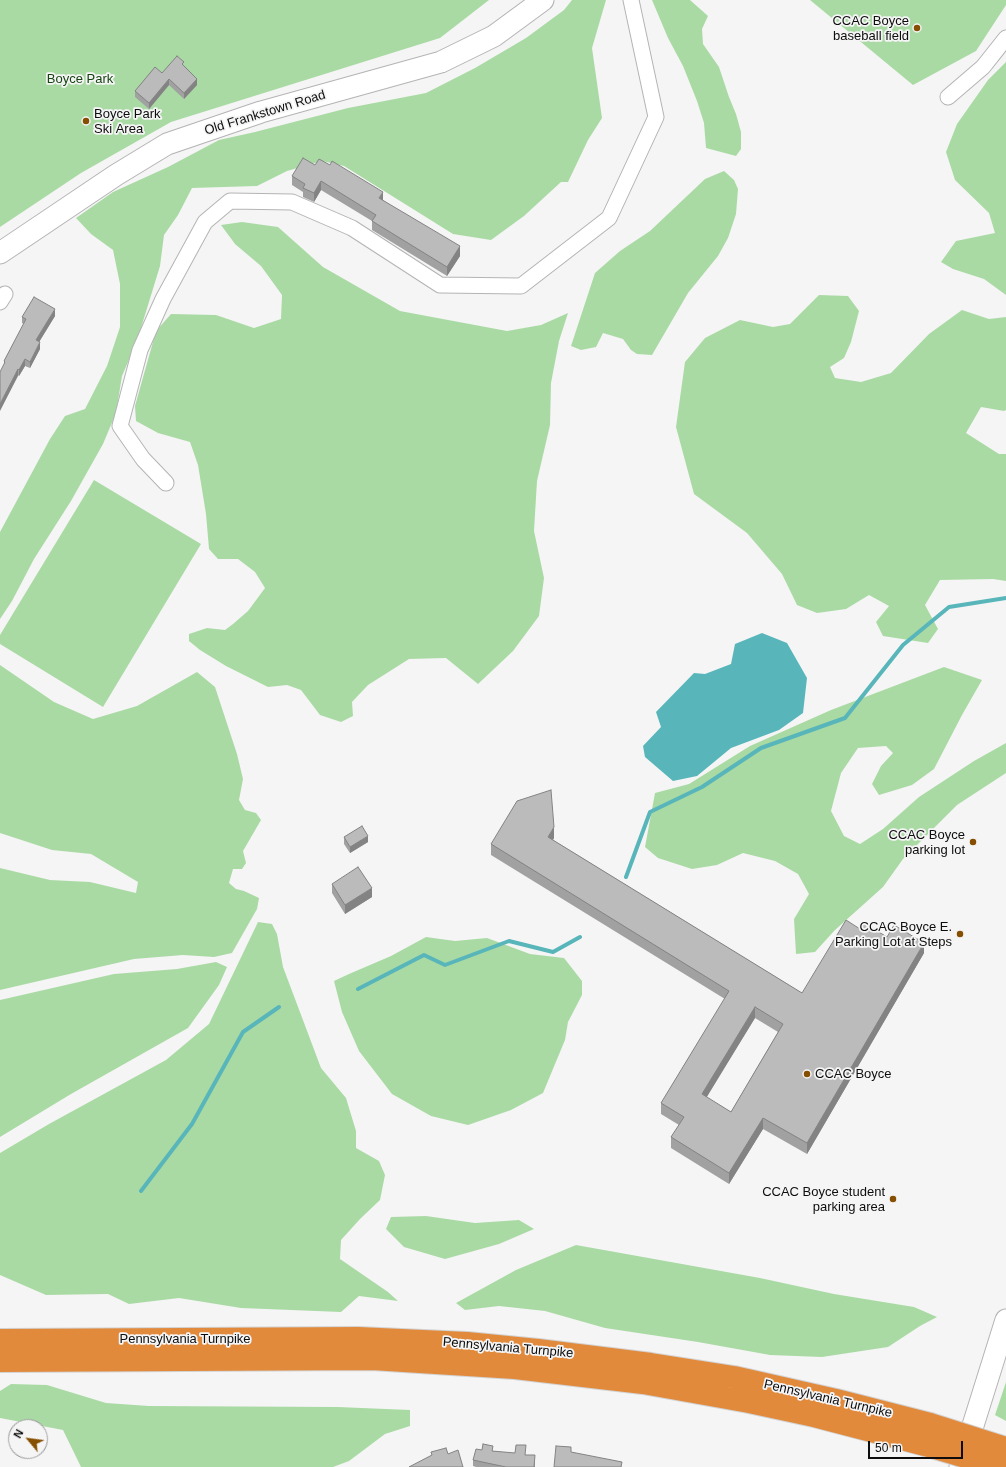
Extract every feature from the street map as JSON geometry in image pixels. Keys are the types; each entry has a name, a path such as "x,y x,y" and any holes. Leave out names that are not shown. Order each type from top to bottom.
{"highway":[{"name":"Pennsylvania Turnpike","path":"0,1340 358,1338 467,1343 644,1362 734,1377 829,1398 928,1435 999,1467"},
{"name":"Pennsylvania Turnpike","path":"0,1361 372,1359 515,1368 643,1383 749,1402 836,1422 1006,1448"}],"street":[{"name":"Old Frankstown Road","path":"0,252 116,175 167,144 261,112 441,62 494,36 543,0"},
{"path":"166,483 143,459 120,426 140,350 163,299 205,222 230,201 292,202 352,228 440,285 521,286 609,218 656,117 631,0"},
{"path":"948,96 983,67 1006,38"},
{"path":"960,1467 1006,1320"}],"green space":[{"name":"Boyce Park","path":"0,0 489,0 440,38 171,122 81,173 0,227"},
{"path":"572,0 606,0 592,48 602,118 588,140 568,182 561,182 524,216 491,240 453,234 344,166 322,161 287,171 257,186 192,188 178,215 164,235 160,266 137,341 122,376 116,413 103,444 71,501 34,559 12,601 0,619 0,532 50,439 65,416 85,409 107,366 120,327 120,284 113,250 91,234 76,218 113,192 168,167 219,140 348,108 426,93 475,68 526,38 564,10"},
{"path":"652,0 690,0 708,16 702,29 703,44 719,67 736,114 741,132 741,149 736,156 706,148 704,123 697,101 683,66 668,38"},
{"name":"CCAC Boyce baseball field","path":"810,0 1006,0 1006,5 976,51 913,85"},
{"path":"1006,62 1006,295 984,279 953,269 941,262 956,241 995,233 989,213 955,180 946,152 957,124 988,80"},
{"path":"724,171 734,180 738,189 736,214 728,238 718,256 688,293 652,355 637,354 631,350 623,339 603,333 596,347 581,350 571,346 595,273 620,251 650,231 705,179"},
{"path":"242,222 278,227 323,267 400,311 507,331 541,325 568,313 559,341 551,383 550,425 537,481 534,531 544,578 539,616 513,651 478,684 446,658 409,659 368,685 352,702 353,716 341,722 320,715 301,690 287,685 268,687 226,666 200,650 189,641 189,634 207,628 225,630 248,611 265,588 255,572 238,559 218,559 209,549 206,514 198,465 190,442 158,433 136,421 135,406 156,331 171,314 216,315 254,328 281,319 282,295 261,266 235,244 221,225"},
{"path":"819,295 848,296 859,311 851,342 844,358 830,367 835,378 861,382 891,373 929,334 962,310 989,319 1006,317 1006,410 1004,411 981,407 966,433 999,454 1006,454 1006,581 993,579 940,580 925,605 938,629 928,643 883,636 876,622 889,606 869,595 846,609 817,613 797,605 782,574 747,533 694,494 676,427 685,362 705,338 740,320 773,327 790,324"},
{"path":"94,480 201,544 103,707 0,644 0,635"},
{"path":"0,665 54,702 93,719 137,706 197,672 215,687 237,754 243,779 239,800 245,810 256,813 261,820 243,851 246,863 242,869 233,869 229,883 236,889 259,898 257,909 232,953 214,957 183,955 134,959 0,990 0,868 50,880 90,882 136,893 138,882 91,854 52,850 0,833"},
{"path":"944,667 982,680 934,769 912,785 879,795 872,784 881,766 893,753 886,746 858,748 841,773 831,811 844,836 860,844 883,829 919,797 974,761 1006,743 1006,773 957,805 903,859 883,887 835,930 815,952 796,954 794,919 809,894 798,874 775,861 743,853 717,865 692,869 658,858 645,847 655,793 689,784 750,746 831,710"},
{"path":"258,922 272,924 277,934 283,967 321,1068 346,1098 356,1131 356,1148 379,1161 385,1175 380,1200 341,1240 340,1259 388,1292 398,1301 359,1296 341,1312 241,1308 179,1298 129,1304 108,1294 46,1295 0,1275 0,1153 49,1124 166,1060 209,1024"},
{"path":"426,937 455,941 487,938 530,954 564,958 582,981 582,995 568,1022 565,1040 543,1093 511,1110 468,1125 431,1116 392,1094 359,1051 342,1012 334,981 391,956"},
{"path":"216,962 227,967 219,985 188,1028 71,1094 0,1137 0,1000 114,974 177,969"},
{"path":"426,1216 475,1223 519,1220 534,1229 499,1244 445,1259 404,1247 386,1229 391,1217"},
{"path":"576,1245 760,1278 834,1294 914,1307 937,1317 920,1326 888,1347 822,1357 770,1355 698,1342 605,1328 545,1311 499,1306 465,1310 456,1303 516,1270"},
{"path":"1006,1382 1006,1421 995,1415"},
{"path":"11,1384 47,1385 106,1403 149,1406 338,1407 410,1410 410,1426 385,1434 349,1461 333,1467 81,1467 63,1430 48,1427 48,1419 8,1420 0,1418 0,1391"}],"water":[{"path":"762,633 787,643 807,678 803,713 779,730 731,748 697,776 673,781 645,757 643,746 661,727 656,712 694,673 705,674 731,664 735,644"}],"building":[{"path":"177,56 184,62 182,64 197,79 184,93 169,79 149,103 135,91 155,67 162,73"},
{"path":"303,158 315,165 319,159 330,165 332,161 383,192 379,198 460,246 447,267 372,221 376,215 321,181 314,193 303,188 305,184 292,176"},
{"path":"34,297 55,309 36,340 40,342 30,362 25,359 19,370 18,369 0,404 0,372 5,362 4,361 26,319 22,317"},
{"path":"551,790 554,827 548,837 802,993 846,920 860,929 864,923 887,937 894,925 924,943 807,1143 763,1118 729,1173 671,1137 684,1117 661,1103 729,991 491,844 517,801","holes":["755,1007 783,1024 731,1112 702,1094"]},
{"path":"362,826 368,836 350,847 344,837"},
{"path":"358,867 372,888 345,905 332,884"},
{"path":"483,1444 493,1446 492,1451 515,1453 516,1445 526,1445 525,1455 535,1455 534,1467 506,1467 473,1460 476,1449 482,1450"},
{"path":"556,1446 571,1447 571,1452 622,1462 621,1467 554,1467"},
{"path":"446,1448 448,1454 458,1450 463,1467 409,1467 432,1455 431,1452"}],"waterway":[{"path":"626,877 650,812 702,787 761,748 845,718 903,645 949,607 1006,598"},
{"path":"358,989 424,955 445,965 509,941 553,952 580,937"},
{"path":"141,1191 192,1124 243,1032 279,1007"}],"place":[{"name":"CCAC Boyce baseball field","path":"917,28"},
{"name":"Boyce Park Ski Area","path":"86,121"},
{"name":"CCAC Boyce parking lot","path":"973,842"},
{"name":"CCAC Boyce E. Parking Lot at Steps","path":"960,934"},
{"name":"CCAC Boyce","path":"807,1074"},
{"name":"CCAC Boyce student parking area","path":"893,1199"}]}
